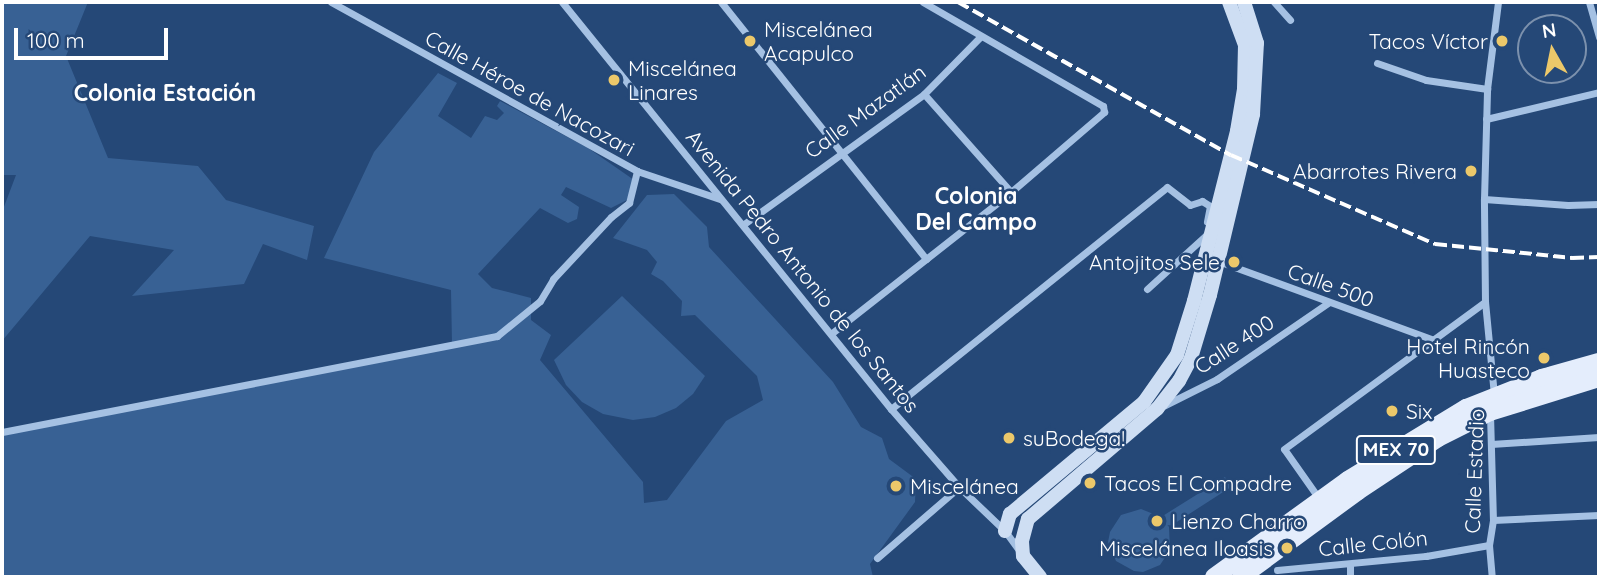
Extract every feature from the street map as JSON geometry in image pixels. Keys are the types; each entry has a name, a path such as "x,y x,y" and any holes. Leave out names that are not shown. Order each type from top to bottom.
{"main road":[{"path":"1005,531 1010,514 1144,402 1177,355 1237,131 1246,68 1245,45 1229,2"},
{"path":"1040,577 1023,556 1022,541 1028,519 1157,409 1179,381 1191,358 1243,161 1257,89 1257,44 1252,18 1244,2"},
{"name":"MEX 70","path":"1214,577 1409,442 1492,404 1542,377 1599,362"},
{"name":"MEX 70","path":"1241,577 1273,568 1427,445 1492,404 1599,378"}],"street":[{"name":"Calle Héroe de Nacozari","path":"331,2 637,171 720,199"},
{"name":"Avenida Pedro Antonio de los Santos","path":"562,2 891,409 959,487 1005,531 1023,556"},
{"path":"721,2 926,259"},
{"path":"832,333 1012,192 1103,115 1103,106 923,2"},
{"path":"1274,2 1290,20"},
{"name":"Calle Estadio","path":"1492,577 1489,545 1493,520 1492,404 1485,302 1483,199 1487,89 1499,2"},
{"path":"1589,2 1599,38"},
{"name":"Calle Mazatlán","path":"744,224 839,152 924,94 981,36"},
{"path":"1377,63 1426,80 1487,89"},
{"path":"1486,119 1599,92"},
{"path":"924,94 1012,192"},
{"path":"2,432 498,336 540,301 553,279 611,217 629,203 637,171"},
{"path":"891,409 1167,187 1190,205 1202,201 1210,206 1207,237 1147,289"},
{"path":"1483,199 1568,205 1599,204"},
{"name":"Calle 500","path":"1218,261 1434,340"},
{"path":"1321,501 1284,449 1485,302"},
{"name":"Calle 400","path":"1157,409 1217,379 1328,303"},
{"path":"1491,444 1599,438"},
{"path":"877,558 959,487"},
{"path":"1493,520 1599,515"},
{"name":"Calle Colón","path":"1273,568 1426,556 1489,545"},
{"path":"1350,564 1350,577"}],"shaded area":[{"path":"2,2 88,2 66,56 108,158 198,166 226,200 314,226 307,260 263,244 244,284 132,296 174,250 90,236 2,341 2,212 16,175 2,175"},
{"path":"438,73 457,83 438,116 471,138 485,116 497,120 504,113 497,106 500,101 588,148 634,180 627,200 611,208 566,187 561,195 579,207 577,219 568,223 540,208 478,274 492,288 531,298 531,320 551,335 540,360 643,482 644,503 667,500 726,421 763,400 757,376 695,315 681,316 682,301 663,281 651,274 657,262 647,250 613,238 647,195 674,194 707,227 709,247 833,382 861,427 882,438 889,459 916,479 915,502 870,564 873,577 2,577 2,435 452,344 451,290 324,258 374,152"},
{"path":"622,296 705,376 693,394 676,408 655,417 633,420 603,414 582,402 566,385 554,360"},
{"path":"1225,477 1231,487 1169,527 1170,550 1160,565 1143,572 1134,571 1116,561 1108,542 1110,532 1121,515 1141,509 1161,517"}],"railway":[{"path":"958,2 1231,155 1435,244 1572,258 1599,257"}],"place":[{"name":"Miscelánea Acapulco","path":"750,41"},
{"name":"Tacos Víctor","path":"1502,41"},
{"name":"Miscelánea Linares","path":"614,80"},
{"name":"Abarrotes Rivera","path":"1471,171"},
{"name":"Antojitos Sele","path":"1234,262"},
{"name":"Hotel Rincón Huasteco","path":"1544,358"},
{"name":"Six","path":"1392,411"},
{"name":"suBodega!","path":"1009,438"},
{"name":"Tacos El Compadre","path":"1090,483"},
{"name":"Miscelánea","path":"896,486"},
{"name":"Lienzo Charro","path":"1157,521"},
{"name":"Miscelánea Iloasis","path":"1287,548"}],"district":[{"name":"Colonia Estación","path":"165,93"},
{"name":"Colonia Del Campo","path":"976,209"}]}
